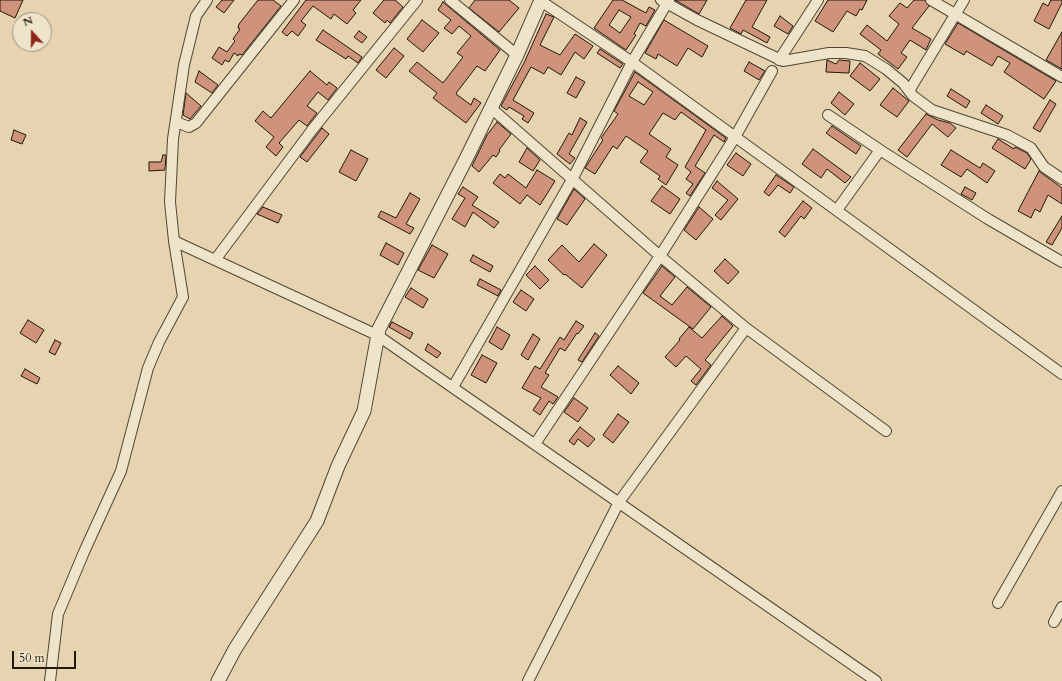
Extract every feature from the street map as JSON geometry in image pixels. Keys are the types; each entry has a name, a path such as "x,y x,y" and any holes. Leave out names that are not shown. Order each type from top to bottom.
{"street":[{"path":"50,681 58,614 84,552 121,471 148,368 183,297 174,241 170,202 173,139 184,65 196,16 206,0"},
{"path":"176,122 189,127 196,123 294,0"},
{"path":"215,260 312,130 417,0"},
{"path":"450,0 517,55"},
{"path":"218,681 235,648 317,521 338,466 364,411 377,335 517,55 541,0 632,62 1062,374"},
{"path":"779,60 818,0"},
{"path":"931,0 1062,78"},
{"path":"909,91 964,0"},
{"path":"453,387 573,178 632,62 666,1 697,20 779,60 788,62 829,53 846,53 865,56 886,69 932,110 1007,135 1031,148 1044,167 1062,180"},
{"path":"536,444 660,256 735,137 772,71"},
{"path":"491,108 573,178 660,256 746,328 886,431"},
{"path":"828,115 988,219 1062,262"},
{"path":"837,210 880,150"},
{"path":"174,241 377,335 876,681"},
{"path":"528,681 619,502 746,328"},
{"path":"998,603 1062,491"},
{"path":"1054,622 1062,607"}],"building":[{"path":"0,0 23,0 18,12 12,12 12,17 0,11"},
{"path":"222,0 234,0 224,13 216,7"},
{"path":"258,0 273,0 281,6 242,55 239,54 238,56 234,53 229,62 225,60 222,65 212,58 219,47 227,52 235,41 233,39 240,29 238,28 239,24"},
{"path":"306,0 361,0 353,10 356,13 347,24 334,14 331,19 313,6 301,21 306,25 298,36 292,31 287,36 282,32"},
{"path":"384,0 395,0 403,7 390,23 387,20 385,23 373,13"},
{"path":"475,0 509,0 519,8 499,32 469,8"},
{"path":"613,0 622,0 646,13 649,7 655,10 646,26 640,23 634,34 636,35 626,50 594,28","holes":["619,10 631,17 620,33 609,25"]},
{"path":"675,0 707,0 699,14"},
{"path":"746,0 767,0 752,27 770,37 767,43 743,30 741,34 730,28"},
{"path":"828,0 867,0 862,10 860,9 856,16 847,11 833,32 815,21"},
{"path":"914,0 925,0 929,6 912,28 931,39 926,50 910,40 901,53 907,57 898,69 878,54 881,50 860,34 867,25 887,41 899,24 889,16 900,3 907,8"},
{"path":"1051,0 1062,0 1062,3 1049,29 1034,21 1043,3 1048,6"},
{"path":"443,2 500,50 485,71 477,66 456,94 471,105 474,98 481,103 466,123 433,98 437,93 409,71 417,62 443,83 463,57 457,53 471,36 459,26 452,34 444,28 451,20 438,10"},
{"path":"546,14 554,17 540,45 560,55 575,34 593,46 584,59 575,52 561,75 548,67 544,74 531,67 513,100 534,113 528,123 522,119 524,116 509,107 507,110 501,106 524,63"},
{"path":"780,16 793,26 788,34 774,26"},
{"path":"422,20 439,33 423,52 407,39"},
{"path":"664,20 708,46 702,57 688,48 677,66 658,54 656,59 645,53"},
{"path":"958,23 1056,81 1044,99 1004,72 1010,63 998,56 992,66 966,51 964,55 945,44"},
{"path":"323,30 362,57 358,63 348,56 346,59 316,40"},
{"path":"359,31 367,37 362,43 354,37"},
{"path":"1062,32 1062,69 1046,60"},
{"path":"394,48 404,56 386,78 376,70"},
{"path":"600,49 623,64 620,68 597,53"},
{"path":"827,60 836,64 839,60 850,61 849,73 826,72"},
{"path":"749,62 765,71 759,80 744,71"},
{"path":"860,63 880,79 870,91 850,76"},
{"path":"199,71 218,85 212,93 195,82"},
{"path":"310,71 327,85 329,82 337,88 328,100 318,92 307,106 317,113 307,126 299,120 279,143 283,147 276,156 266,147 274,137 255,121 263,111 271,118"},
{"path":"635,72 726,138 724,142 714,135 695,166 705,173 690,196 686,193 693,184 686,179 691,172 685,167 706,130 681,112 675,120 663,113 649,134 671,149 666,157 678,165 666,185 658,179 660,176 640,162 648,151 626,136 617,149 613,146 595,174 585,168 603,140 601,138 618,114 614,111","holes":["638,82 653,92 644,105 629,96"]},
{"path":"576,77 585,82 576,98 567,93"},
{"path":"893,88 909,101 897,117 880,105"},
{"path":"951,89 970,101 966,108 947,96"},
{"path":"839,92 854,104 845,115 831,103"},
{"path":"186,93 201,106 190,119 183,115"},
{"path":"1050,100 1056,104 1040,132 1033,128"},
{"path":"986,105 1003,116 998,124 981,113"},
{"path":"926,114 938,120 950,123 956,128 948,137 932,124 907,157 898,150"},
{"path":"580,118 587,122 569,154 575,158 570,164 557,154 569,133 572,135"},
{"path":"497,122 511,134 499,150 500,151 496,157 493,155 479,172 472,166 487,135"},
{"path":"832,126 861,146 856,154 826,133"},
{"path":"322,128 329,134 307,162 300,157"},
{"path":"14,130 26,135 22,144 11,140"},
{"path":"998,139 1014,149 1015,147 1027,153 1031,159 1025,169 992,148"},
{"path":"527,148 540,160 533,171 519,162"},
{"path":"813,149 851,177 845,183 827,169 821,178 802,164"},
{"path":"351,150 368,159 356,181 339,172"},
{"path":"951,150 980,168 983,163 995,171 987,183 967,169 961,177 941,165"},
{"path":"736,153 751,164 743,176 727,165"},
{"path":"163,155 166,155 165,170 149,171 149,162 161,162"},
{"path":"537,170 555,181 540,205 527,195 520,204 493,183 500,174 505,178 508,174 526,188"},
{"path":"1039,171 1062,188 1062,204 1048,195 1040,212 1035,209 1031,218 1018,211"},
{"path":"776,175 794,187 790,193 778,185 769,196 764,192"},
{"path":"717,181 738,199 721,220 715,215 728,200 712,188"},
{"path":"662,186 680,199 670,214 651,201"},
{"path":"463,187 478,197 472,205 499,222 494,228 473,212 465,227 452,219 465,198 458,194"},
{"path":"965,187 976,193 972,200 961,194"},
{"path":"574,189 585,199 567,225 557,219"},
{"path":"410,193 420,199 406,224 414,228 410,234 378,217 381,211 396,218"},
{"path":"803,201 812,208 804,219 801,216 785,237 779,232"},
{"path":"263,207 282,215 278,223 257,214"},
{"path":"699,207 713,219 696,240 684,230"},
{"path":"1062,216 1062,228 1052,245 1046,242"},
{"path":"386,243 404,253 398,265 380,255"},
{"path":"594,244 607,255 582,288 565,274 564,275 548,260 562,245 579,262"},
{"path":"432,245 448,254 434,278 418,270"},
{"path":"473,255 493,266 490,272 470,261"},
{"path":"725,259 739,272 728,284 714,271"},
{"path":"535,266 549,280 540,289 526,275"},
{"path":"662,266 675,277 660,296 672,305 687,287 711,307 693,329 643,293"},
{"path":"480,279 501,290 498,296 477,285"},
{"path":"411,288 428,299 423,308 405,297"},
{"path":"521,290 534,299 526,311 513,302"},
{"path":"722,316 733,326 705,360 711,365 696,385 691,381 701,369 686,356 676,367 665,357 689,327 702,338"},
{"path":"28,320 44,330 36,343 20,333"},
{"path":"576,321 584,326 578,334 577,333 565,351 560,348 545,373 549,375 541,387 558,397 553,404 549,401 540,415 533,410 541,398 522,388 535,366 540,369 560,337 564,340"},
{"path":"392,322 413,333 410,339 389,327"},
{"path":"497,327 510,335 502,350 489,342"},
{"path":"595,333 599,336 582,362 578,360"},
{"path":"533,334 540,339 528,360 521,355"},
{"path":"55,340 61,343 55,355 49,352"},
{"path":"428,344 441,353 437,358 425,350"},
{"path":"482,355 497,363 486,383 471,375"},
{"path":"618,366 639,383 631,394 610,375"},
{"path":"25,369 40,378 37,384 21,376"},
{"path":"574,398 588,408 578,422 564,412"},
{"path":"618,414 629,422 613,443 603,435"},
{"path":"580,427 595,439 588,447 578,439 574,445 569,441"}]}
